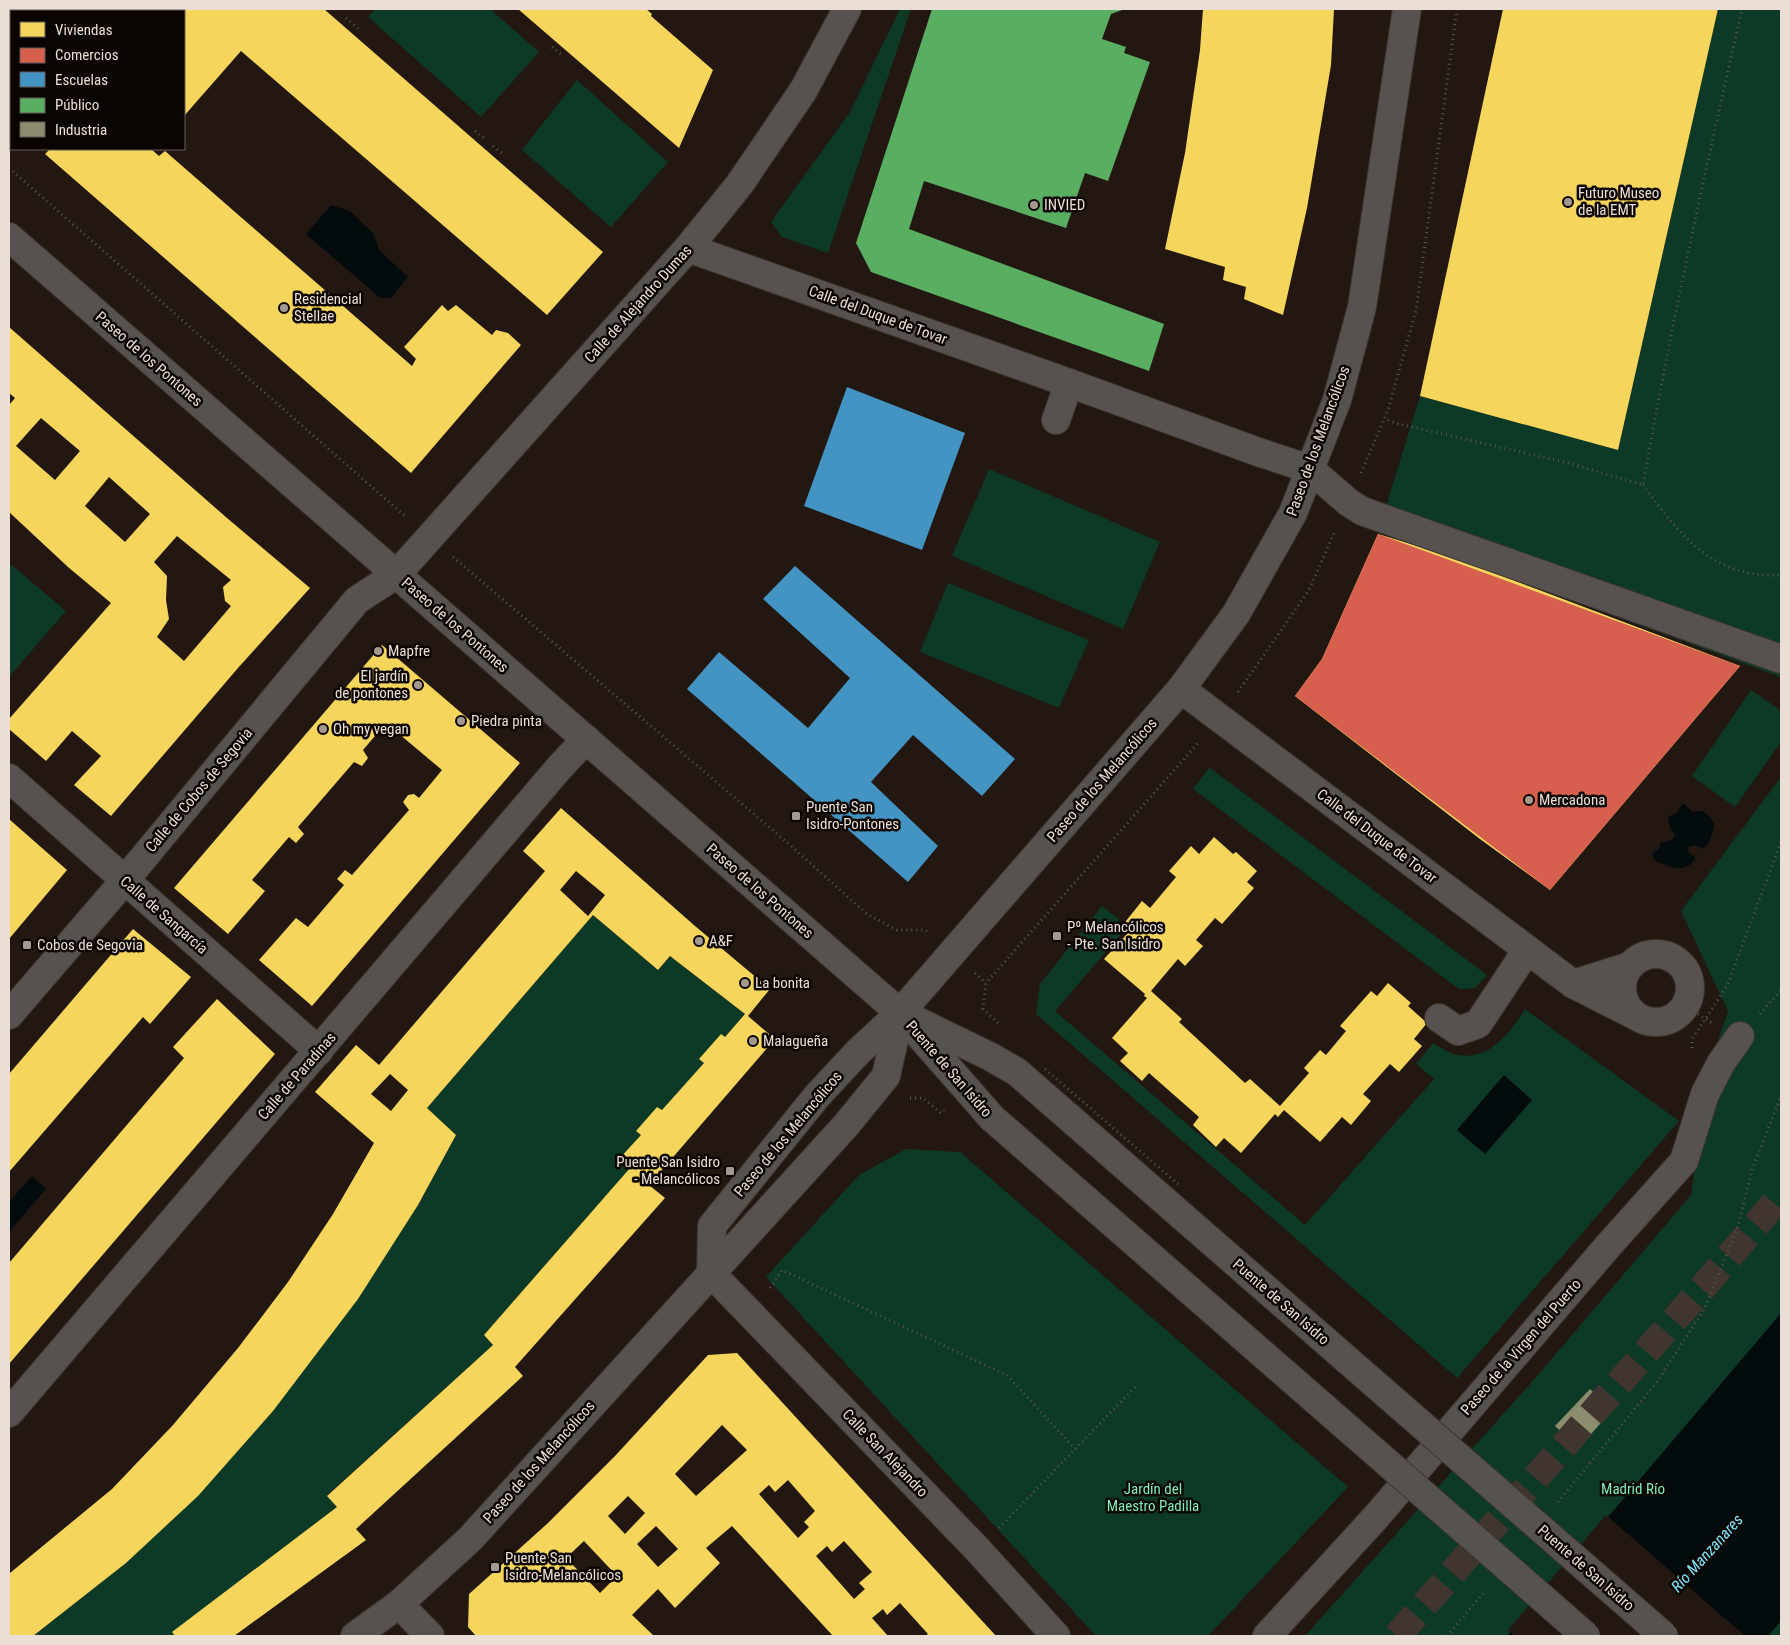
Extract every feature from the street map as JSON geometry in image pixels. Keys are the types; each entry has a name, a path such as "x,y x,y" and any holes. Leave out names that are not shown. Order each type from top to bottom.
{"street":[{"name":"Calle de Alejandro Dumas","path":"397,574 688,248 739,185 803,91 846,9"},
{"name":"Paseo de los Melancólicos","path":"711,1273 712,1226 817,1096 858,1052 900,1013 1181,688 1236,614 1293,512 1337,400 1362,307 1407,9"},
{"name":"Paseo de los Pontones","path":"9,236 900,1013"},
{"name":"Calle del Duque de Tovar","path":"688,248 1310,469"},
{"path":"1056,420 1069,383"},
{"path":"1310,469 1348,502 1362,511 1781,659"},
{"name":"Calle de Cobos de Segovia","path":"9,1015 125,880 357,600 397,574"},
{"name":"Calle del Duque de Tovar","path":"1181,688 1573,984 1646,1021 1668,1020 1678,1014 1685,1006 1689,996 1689,984 1686,974 1680,965 1671,958 1660,954 1639,958 1630,966 1573,984"},
{"name":"Calle de Paradinas","path":"9,1413 320,1051 559,768 586,739"},
{"name":"Calle de Sangarcía","path":"9,778 320,1051"},
{"path":"1439,1018 1458,1031 1478,1024 1528,950"},
{"path":"1630,966 1624,975 1622,986 1623,998 1628,1008 1636,1016"},
{"name":"Paseo de los Melancólicos","path":"355,1636 399,1604 470,1539 847,1124 886,1076 900,1013"},
{"name":"Puente de San Isidro","path":"900,1013 1017,1072 1036,1070 1664,1636"},
{"name":"Puente de San Isidro","path":"900,1013 992,1118 1586,1636"},
{"name":"Paseo de la Virgen del Puerto","path":"1266,1636 1376,1516 1608,1246 1684,1161 1704,1094 1721,1063 1740,1036"},
{"name":"Calle San Alejandro","path":"711,1273 978,1550 1056,1636"},
{"path":"399,1604 430,1636"}],"path":[{"path":"1643,485 1708,160 1742,9"},
{"path":"346,18 361,31"},
{"path":"552,46 561,54"},
{"path":"475,131 484,138"},
{"path":"493,146 502,153"},
{"path":"9,168 406,517"},
{"path":"1388,420 1568,463 1643,485 1670,521 1700,550 1726,566 1762,576 1781,575"},
{"path":"452,557 789,844 867,914 897,930 925,930"},
{"path":"1004,1029 983,1009 986,983 1204,736"},
{"path":"1692,1048 1692,1039 1727,986 1781,842"},
{"path":"1759,1016 1781,990"},
{"path":"1555,1506 1657,1382 1706,1308 1738,1226 1752,1170 1781,1096"},
{"path":"782,1270 1007,1375 1074,1448"},
{"path":"978,1550 1074,1448 1138,1384"},
{"path":"1447,1636 1492,1583"}],"green space":[{"path":"375,9 490,9 539,52 481,117 368,17"},
{"path":"900,9 911,9 828,253 782,237 771,222 850,112"},
{"path":"1718,9 1781,9 1781,677 1379,529 1420,396 1618,449"},
{"path":"577,80 668,162 611,227 522,150"},
{"path":"989,469 1160,542 1123,629 952,556"},
{"path":"9,563 66,611 9,677"},
{"path":"948,583 1089,640 1059,708 920,652"},
{"path":"1751,690 1781,711 1781,742 1735,807 1692,776"},
{"path":"1209,768 1487,975 1475,988 1459,989 1193,789"},
{"name":"Madrid Río","path":"1781,777 1781,1636 1305,1636 1538,1375 1691,1195 1711,1062 1728,1011 1681,911"},
{"path":"1102,906 1120,920 1114,927 1122,933 1055,1011 1305,1225 1434,1079 1416,1064 1433,1043 1454,1054 1466,1056 1477,1054 1497,1044 1525,1009 1679,1121 1457,1378 1036,1014 1040,984"},
{"path":"593,915 658,970 670,956 745,1014 725,1037 721,1034 700,1059 704,1063 662,1110 657,1107 636,1131 641,1135 619,1159 630,1168 484,1335 493,1345 327,1495 337,1507 173,1632 175,1636 33,1636 126,1563 418,1205 456,1135 427,1108"},
{"name":"Jardín del Maestro Padilla","path":"906,1149 960,1152 1348,1487 1208,1636 1096,1636 766,1277 859,1175"}],"water":[{"path":"331,205 350,211 373,233 380,251 408,277 391,298 380,298 306,234"},
{"path":"1682,804 1693,812 1702,811 1714,823 1711,837 1703,849 1694,845 1688,847 1689,853 1695,857 1695,860 1686,867 1676,868 1656,861 1652,853 1659,849 1661,842 1669,841 1674,837 1675,835 1670,828 1668,817 1677,813"},
{"path":"1504,1075 1532,1100 1485,1154 1457,1130"},
{"path":"32,1176 46,1189 9,1232 9,1202"},
{"name":"Río Manzanares","path":"1781,1313 1781,1621 1768,1636 1507,1636"}],"pier":[{"path":"1606,1515 1745,1636 1515,1636 1508,1630"}],"building: Viviendas":[{"path":"324,9 603,252 547,315 241,51 185,115 185,10 171,10"},
{"path":"518,9 646,9 652,14 651,16 713,70 679,148"},
{"path":"1203,9 1334,9 1331,65 1307,208 1283,315 1244,299 1246,287 1223,280 1225,267 1165,249 1185,153 1200,50"},
{"name":"Futuro Museo de la EMT","path":"1503,9 1718,9 1618,450 1420,396"},
{"path":"9,16 10,34 9,35"},
{"name":"Residencial Stellae","path":"49,150 152,150 159,156 165,151 412,366 416,359 404,347 442,305 448,311 456,305 492,335 496,330 508,333 521,345 411,473 45,154"},
{"path":"9,327 310,588 238,668 111,816 74,785 101,756 72,731 46,761 9,729 9,719 111,603 68,567 9,512 9,405 15,398 9,393","holes":["41,418 80,451 55,480 16,446","109,477 150,514 125,542 85,506","177,536 231,580 223,587 225,601 231,606 184,661 157,637 169,619 166,600 167,576 154,562"]},
{"name":"Mercadona","path":"1378,534 1444,554 1740,666 1550,890 1480,839 1295,696 1322,659","holes":["1426,606 1617,678 1525,788 1388,689 1404,661"]},
{"path":"382,645 520,763 312,1006 259,960 296,918 308,927 344,885 337,879 345,870 352,875 409,810 403,802 408,795 414,794 419,798 442,770 386,723 363,750 368,758 362,766 354,762 298,827 304,834 296,843 289,837 252,880 265,891 228,934 174,888"},
{"path":"561,808 770,989 748,1016 775,1039 649,1185 665,1198 515,1367 523,1376 356,1529 366,1540 234,1636 175,1636 172,1632 337,1507 327,1496 493,1345 484,1335 630,1168 619,1159 641,1135 636,1131 657,1107 662,1110 704,1063 699,1059 721,1034 725,1037 745,1014 670,956 658,970 593,915 427,1108 456,1135 418,1205 358,1299 273,1411 198,1496 126,1563 33,1636 9,1636 9,1572 112,1489 173,1425 238,1348 288,1282 333,1214 374,1143 315,1092 356,1045 379,1065 545,871 523,851","holes":["576,871 605,895 588,916 560,890","390,1074 408,1090 391,1111 371,1094"]},
{"path":"9,819 67,870 9,939"},
{"path":"1214,837 1233,854 1236,852 1257,871 1247,882 1254,888 1222,924 1215,918 1196,940 1203,946 1185,966 1178,959 1151,991 1182,1019 1179,1022 1245,1083 1250,1079 1280,1106 1309,1073 1304,1068 1320,1050 1326,1055 1346,1031 1340,1026 1371,991 1377,996 1388,983 1411,1003 1408,1006 1427,1023 1414,1039 1422,1046 1399,1072 1390,1064 1363,1094 1371,1101 1351,1125 1342,1117 1320,1142 1284,1110 1278,1117 1275,1114 1241,1153 1224,1138 1216,1147 1193,1125 1199,1117 1149,1073 1142,1081 1120,1061 1128,1053 1112,1038 1147,998 1144,996 1145,994 1104,959 1128,933 1122,926 1142,901 1150,908 1176,877 1169,871 1191,846 1199,854"},
{"path":"133,929 191,977 150,1024 143,1017 9,1172 9,1074"},
{"path":"217,999 275,1054 9,1364 9,1263 184,1058 173,1047"},
{"path":"737,1353 996,1636 925,1636 928,1634 900,1603 887,1615 883,1609 872,1618 888,1636 833,1636 732,1526 706,1548 720,1563 675,1608 658,1589 632,1615 654,1636 476,1636 468,1627 469,1594 548,1523 615,1456 708,1355","holes":["722,1425 747,1450 696,1496 675,1474","788,1480 815,1511 804,1522 809,1527 798,1538 759,1494 769,1485 775,1492","628,1496 645,1513 625,1534 608,1516","656,1526 678,1549 658,1567 637,1544","584,1541 617,1576 600,1593 566,1558","844,1541 872,1572 859,1583 865,1589 854,1599 816,1556 827,1546 832,1552"]}],"building: Comercios":[{"name":"Mercadona","path":"1378,534 1740,666 1550,890 1295,696 1322,659"}],"building: Escuelas":[{"path":"847,387 965,433 922,550 804,506"},
{"path":"795,566 1015,759 982,796 913,735 871,782 938,846 908,882 687,689 719,652 808,728 850,678 763,599"}],"building: Público":[{"name":"INVIED","path":"932,9 1125,9 1111,14 1102,39 1126,47 1124,53 1150,62 1108,181 1085,173 1066,228 924,181 909,229 1164,324 1149,371 871,272 856,243"}],"building: Industria":[{"path":"1590,1389 1612,1410 1579,1448 1555,1426"}],"tunnel":[{"path":"1397,1636 1706,1284 1781,1195"}],"place":[{"name":"Futuro Museo de la EMT","path":"1568,202"},
{"name":"INVIED","path":"1034,205"},
{"name":"Residencial Stellae","path":"284,308"},
{"name":"Mapfre","path":"378,651"},
{"name":"El jardín de pontones","path":"418,685"},
{"name":"Piedra pinta","path":"461,721"},
{"name":"Oh my vegan","path":"323,729"},
{"name":"Mercadona","path":"1529,800"},
{"name":"Puente San Isidro-Pontones","path":"796,816"},
{"name":"Pº Melancólicos - Pte. San Isidro","path":"1057,936"},
{"name":"A&F","path":"699,941"},
{"name":"Cobos de Segovia","path":"27,945"},
{"name":"La bonita","path":"745,983"},
{"name":"Malagueña","path":"753,1041"},
{"name":"Puente San Isidro - Melancólicos","path":"730,1171"},
{"name":"Puente San Isidro-Melancólicos","path":"495,1567"}]}
